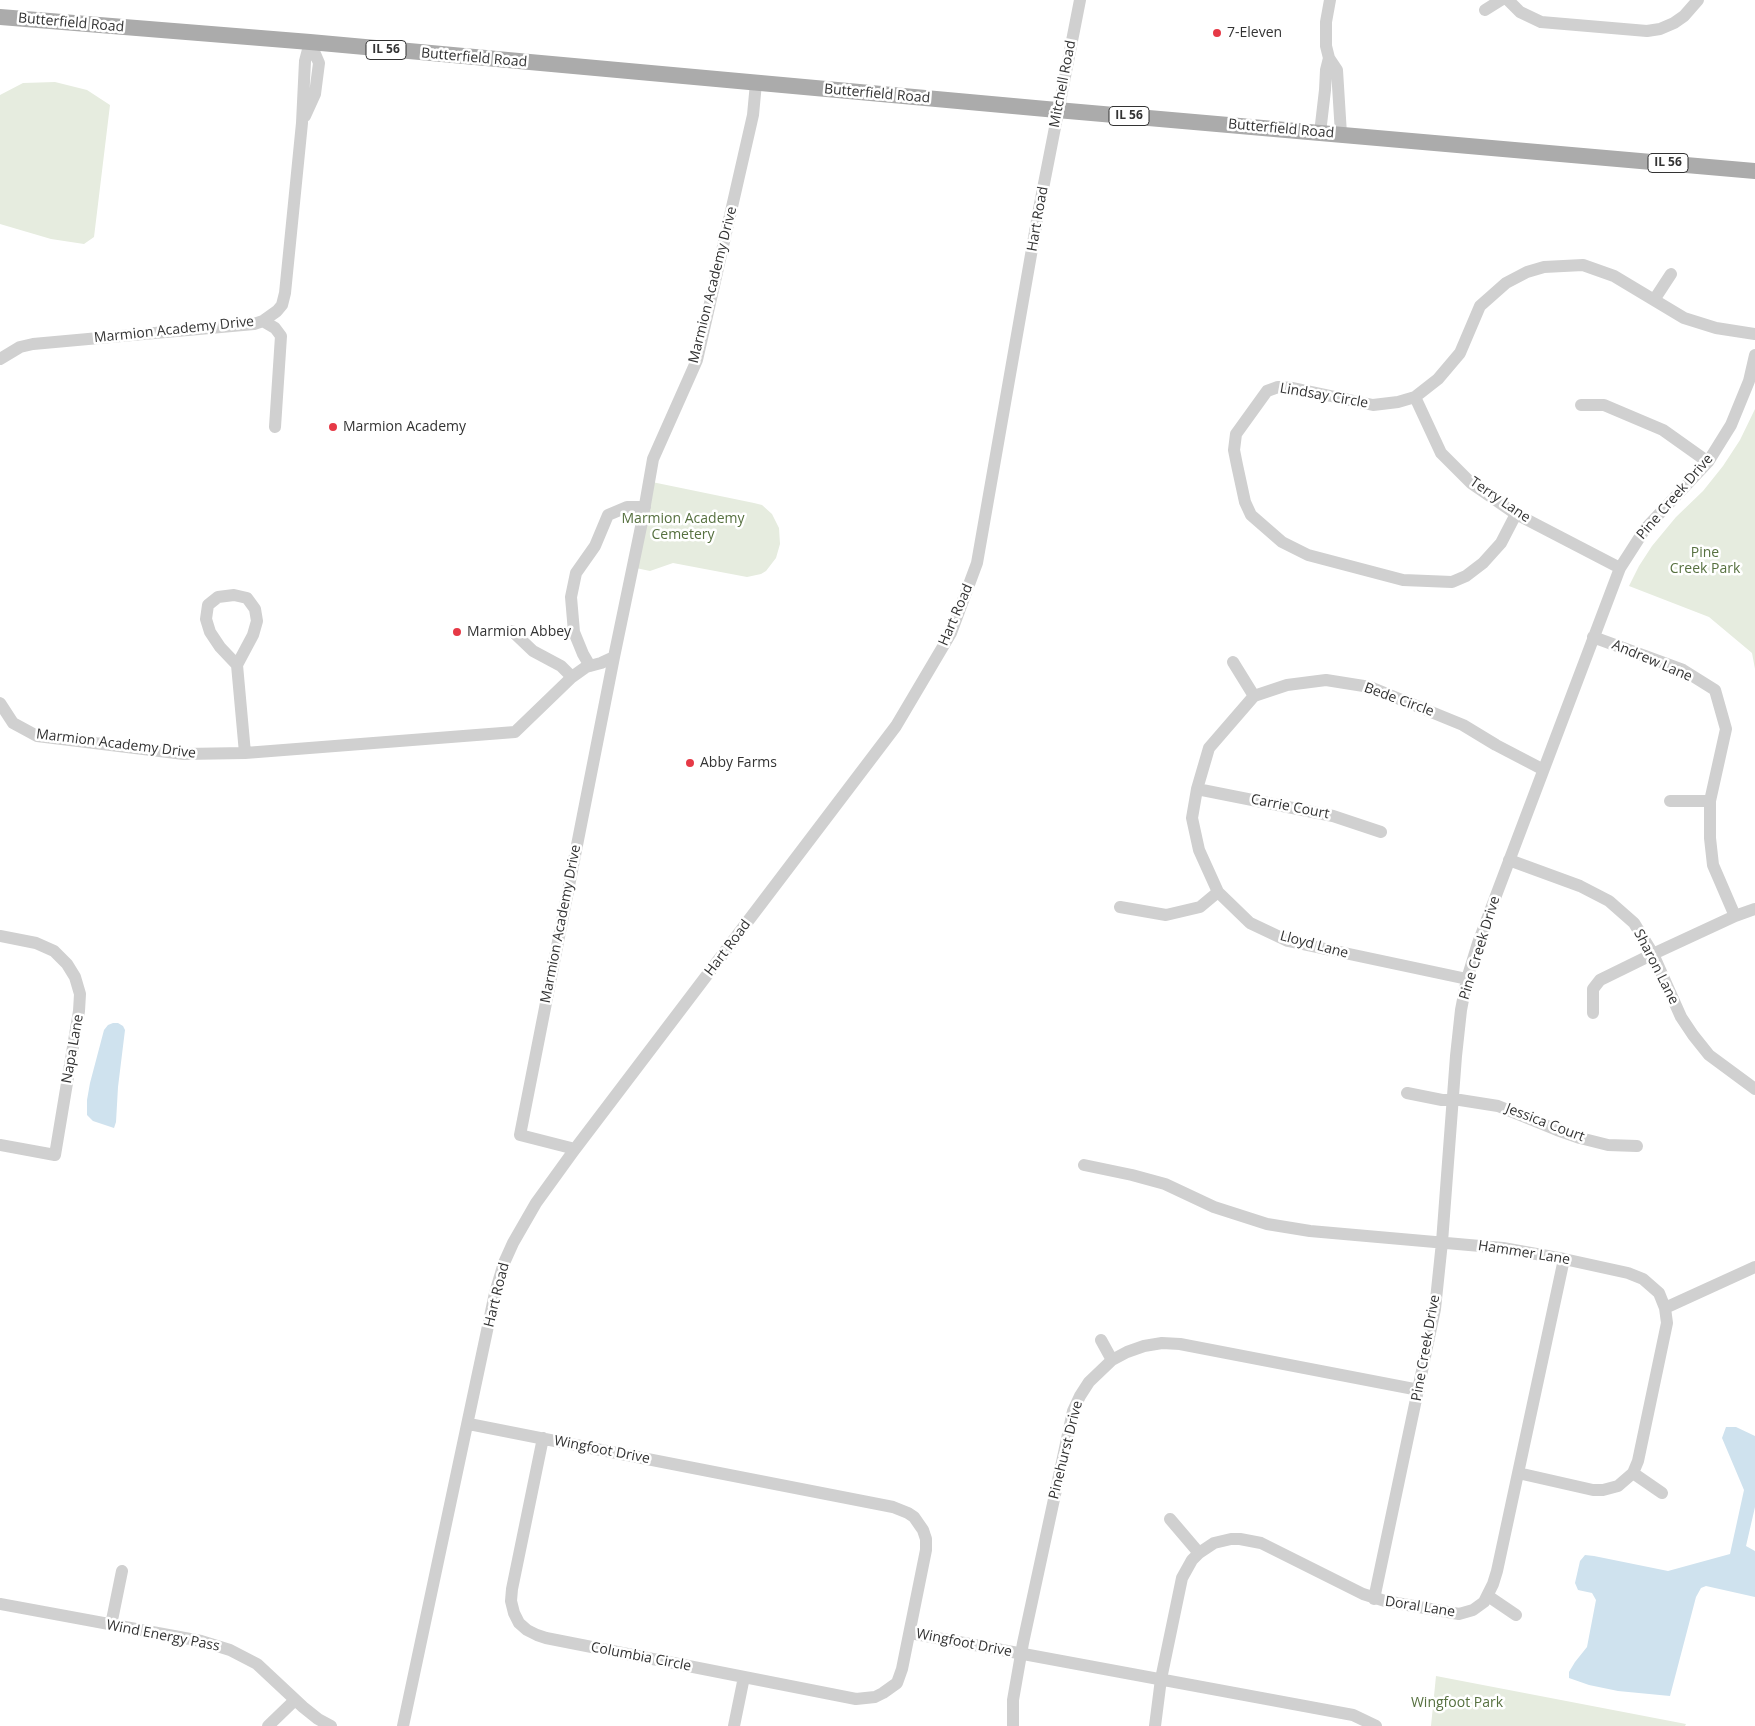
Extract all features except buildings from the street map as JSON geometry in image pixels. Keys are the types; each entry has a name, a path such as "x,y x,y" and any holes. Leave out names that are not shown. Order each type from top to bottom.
{"main road":[{"name":"Butterfield Road","path":"0,16 1755,171"}],"street":[{"name":"Mitchell Road","path":"1047,169 1080,0"},
{"path":"1330,0 1326,22 1326,46 1329,58 1337,70 1341,134"},
{"path":"1486,10 1501,0"},
{"path":"1508,0 1520,12 1541,22 1646,31 1660,29 1674,23 1684,16 1698,0"},
{"path":"274,427 282,304 285,293 302,123 305,61 310,42"},
{"path":"1320,133 1326,90 1326,70 1329,58"},
{"name":"Marmion Academy Drive","path":"575,1149 520,1135 653,459 697,360 751,124 756,83"},
{"name":"Hart Road","path":"403,1726 495,1293 504,1262 536,1203 575,1149 896,726 951,633 977,563 1047,169"},
{"name":"Lindsay Circle","path":"1516,514 1501,543 1483,563 1466,576 1452,582 1439,583 1403,580 1308,555 1282,542 1250,515 1243,493 1234,450 1235,440 1239,428 1267,391 1273,388 1282,386 1373,405 1398,402 1415,397 1438,379 1460,353 1480,306 1506,283 1527,272 1544,267 1583,265 1614,276 1684,318 1716,328 1755,334"},
{"path":"1654,300 1671,274"},
{"name":"Marmion Academy Drive","path":"0,359 20,348 33,344 240,326 263,322 277,312 282,304"},
{"path":"263,322 275,328 281,336"},
{"name":"Pine Creek Drive","path":"1374,1599 1435,1309 1461,1010 1467,980 1478,943 1620,568 1646,529 1708,462 1731,425 1741,404 1755,355"},
{"name":"Terry Lane","path":"1415,397 1441,453 1470,482 1516,514 1620,568"},
{"path":"1581,405 1604,405 1663,430 1708,462"},
{"path":"590,666 582,654 574,632 571,597 576,573 595,546 608,515 627,507 645,507"},
{"path":"237,666 220,648 210,632 206,619 208,605 218,597 226,595 247,598 255,609 257,621 253,636 237,666 245,753"},
{"path":"512,631 533,651 561,666 572,677"},
{"name":"Andrew Lane","path":"1593,636 1683,670 1715,690 1726,728 1710,801 1710,838 1713,865 1735,916"},
{"name":"Marmion Academy Drive","path":"0,703 13,723 37,736 184,754 245,753 515,732 572,677 590,666 614,657"},
{"path":"1120,907 1166,915 1200,907 1218,892 1199,850 1192,818 1197,789 1209,748 1254,696 1233,662"},
{"name":"Bede Circle","path":"1254,696 1287,685 1326,680 1370,687 1463,725 1542,770"},
{"name":"Carrie Court","path":"1197,789 1333,816 1381,832"},
{"path":"1670,801 1710,801"},
{"name":"Sharon Lane","path":"1509,860 1580,886 1609,901 1634,923 1653,954 1681,1017 1693,1035 1709,1055 1755,1089"},
{"name":"Lloyd Lane","path":"1218,892 1250,923 1288,941 1467,980"},
{"path":"1593,1013 1593,989 1600,980 1735,916 1755,909"},
{"name":"Napa Lane","path":"0,936 36,943 54,951 67,964 75,977 80,994 79,1011 54,1155 0,1145"},
{"name":"Jessica Court","path":"1407,1093 1442,1100 1498,1106 1580,1138 1608,1145 1636,1146"},
{"name":"Hammer Lane","path":"1084,1165 1166,1184 1214,1207 1267,1224 1310,1231 1503,1248 1564,1259 1638,1276 1648,1282 1659,1293 1665,1308 1667,1328 1638,1461 1632,1474"},
{"path":"1516,1615 1488,1596 1497,1571 1564,1259"},
{"path":"1665,1308 1755,1267"},
{"path":"1101,1340 1112,1360"},
{"name":"Pinehurst Drive","path":"1013,1726 1013,1700 1021,1654 1073,1411 1089,1382 1112,1360 1144,1346 1162,1343 1180,1344 1419,1390"},
{"name":"Wingfoot Drive","path":"468,1424 893,1507 908,1512 923,1530 926,1539 926,1550 910,1633 1353,1715 1376,1726"},
{"name":"Columbia Circle","path":"543,1438 511,1601 519,1623 532,1632 546,1638 856,1699 874,1697 892,1688 900,1677 910,1633"},
{"path":"1518,1473 1594,1490 1618,1486 1632,1474 1662,1493"},
{"path":"1170,1519 1199,1552"},
{"name":"Doral Lane","path":"1155,1726 1161,1679 1182,1578 1189,1564 1199,1552 1222,1540 1249,1540 1260,1543 1374,1599 1459,1614 1479,1607 1488,1596"},
{"path":"111,1625 122,1571"},
{"name":"Wind Energy Pass","path":"0,1604 201,1642 230,1650 257,1664 295,1700 318,1719 330,1726"},
{"path":"734,1726 744,1677"},
{"path":"268,1726 295,1700"}],"green space":[{"path":"55,82 87,90 110,105 94,237 84,244 51,239 0,224 0,95 23,83"},
{"name":"Pine Creek Park","path":"1755,409 1755,669 1752,653 1709,617 1629,586 1652,546 1676,517 1703,491 1723,466 1740,440"},
{"name":"Marmion Academy Cemetery","path":"652,482 762,505 772,514 779,528 780,544 776,558 766,571 747,577 673,563 650,571 636,568"},
{"name":"Wingfoot Park","path":"1436,1676 1686,1724 1685,1726 1431,1726"}],"water":[{"path":"113,1023 118,1023 125,1030 114,1128 93,1121 87,1115 90,1083 104,1030"},
{"path":"1726,1427 1736,1427 1755,1436 1755,1507 1746,1546 1755,1551 1755,1597 1706,1586 1701,1588 1696,1597 1670,1696 1618,1691 1589,1685 1569,1678 1569,1672 1587,1647 1596,1600 1592,1593 1578,1590 1575,1583 1580,1561 1585,1555 1668,1571 1730,1554 1744,1490 1722,1438"}],"place":[{"name":"7-Eleven","path":"1217,33"},
{"name":"Marmion Academy","path":"333,427"},
{"name":"Marmion Abbey","path":"457,632"},
{"name":"Abby Farms","path":"690,763"}]}
